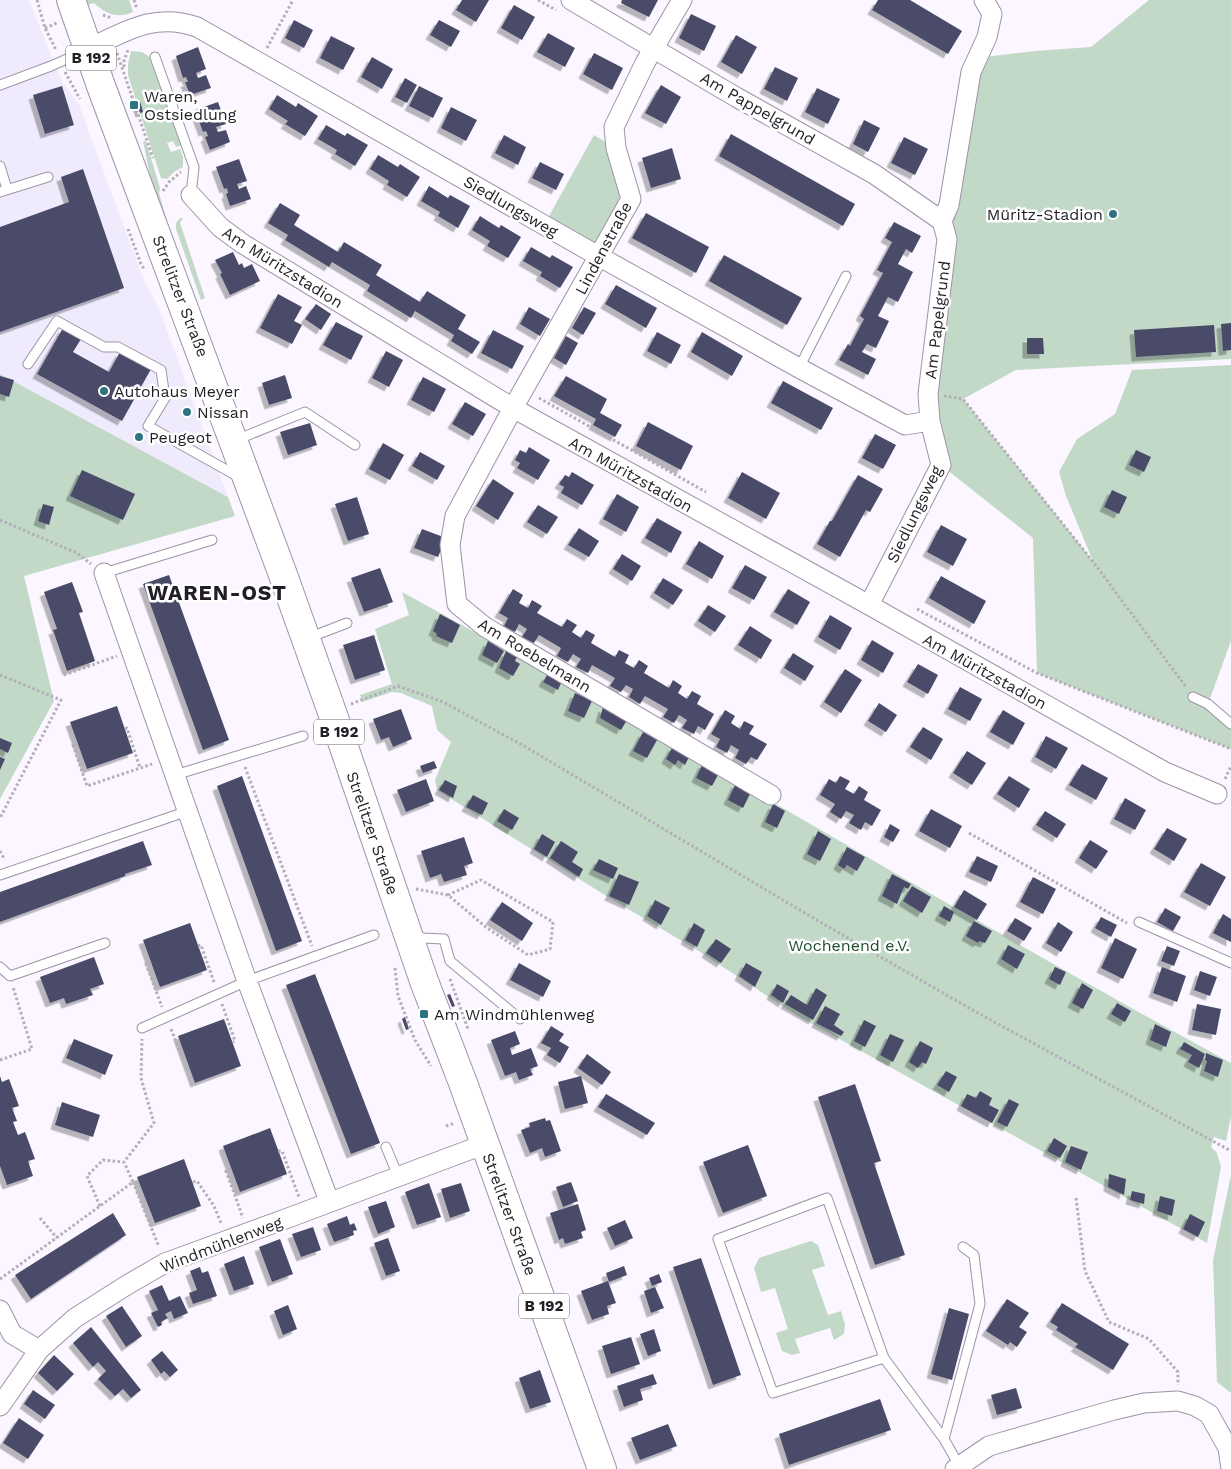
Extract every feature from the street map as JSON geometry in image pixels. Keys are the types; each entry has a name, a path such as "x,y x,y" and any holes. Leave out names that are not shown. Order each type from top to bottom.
{"main road":[{"name":"Strelitzer Straße","path":"71,0 250,484 332,712 424,981 463,1082 602,1469"}],"street":[{"name":"Am Pappelgrund","path":"571,0 736,97 874,174 942,221"},
{"name":"Lindenstraße","path":"513,408 631,199 616,148 614,127 645,63 682,0"},
{"path":"942,221 949,205 971,72 987,37 988,7"},
{"name":"Siedlungsweg","path":"88,49 124,32 162,20 197,27 801,363 904,413 930,421 941,465 869,605"},
{"name":"Am Müritzstadion","path":"190,195 220,227 243,244 513,408 869,605 1165,772 1217,794"},
{"name":"Am Papelgrund","path":"930,421 928,394 947,239 942,221"},
{"name":"Am Roebelmann","path":"513,408 455,516 450,545 457,604 485,627 771,794"},
{"path":"104,573 247,981 329,1202"},
{"name":"Windmühlenweg","path":"0,1406 39,1350 76,1318 127,1284 165,1263 485,1144"},
{"path":"0,1310 12,1334 39,1350"},
{"path":"959,1468 989,1446 1114,1410 1144,1403 1178,1401 1195,1406 1209,1414 1228,1448 1231,1469"}],"lane":[{"path":"0,85 51,66 88,49"},
{"name":"Am Müritzstadion","path":"155,57 194,167 190,195"},
{"path":"0,166 4,190 48,177"},
{"path":"801,363 846,276"},
{"path":"28,364 57,321 104,347 118,347 152,365 161,370 165,398 148,426 250,484"},
{"path":"234,440 305,412 355,445"},
{"path":"104,573 212,540"},
{"path":"306,639 347,623"},
{"path":"1192,696 1208,704 1231,724"},
{"path":"172,766 240,755 303,736"},
{"path":"0,875 188,811"},
{"path":"1138,922 1231,963"},
{"path":"406,928 422,938 444,939 450,961 520,1020"},
{"path":"142,1028 247,981 374,935"},
{"path":"0,967 10,976 105,943"},
{"path":"386,1147 398,1176"},
{"path":"884,1358 773,1393 718,1239 827,1198 884,1358 944,1439 959,1468"},
{"path":"944,1439 980,1304 974,1255 963,1247"}],"path":[{"path":"37,0 45,28"},
{"path":"259,62 293,0"},
{"path":"126,77 155,164"},
{"path":"161,181 163,189"},
{"path":"928,394 963,399 1094,563 1192,696"},
{"path":"0,520 77,553 104,573"},
{"path":"64,674 131,652"},
{"path":"0,675 61,700 0,818"},
{"path":"332,712 358,700 398,686 443,702 524,746 783,900 1047,1052 1231,1151"},
{"path":"125,729 127,728 140,768"},
{"path":"78,744 74,745 87,786 140,768 172,766"},
{"path":"240,755 316,956"},
{"path":"969,833 1130,924 1138,922"},
{"path":"394,892 406,887 448,895 487,928 528,955 550,949 553,922 481,880 448,895"},
{"path":"0,1060 32,1049 10,976"},
{"path":"124,1162 154,1123 141,1078 142,1028"},
{"path":"446,1126 457,1122"},
{"path":"278,1151 282,1151 304,1212"},
{"path":"100,1206 87,1176 103,1160 124,1162"},
{"path":"124,1162 165,1263"},
{"path":"232,1169 226,1170 248,1232"},
{"path":"193,1182 197,1181 214,1206 227,1240"},
{"path":"0,1279 133,1182"},
{"path":"1076,1198 1085,1271 1109,1322 1149,1339 1178,1372 1178,1401"},
{"path":"40,1218 57,1238"}],"shaded area":[{"path":"0,0 29,0 63,84 65,84 79,105 143,278 158,306 228,497 0,374"}],"green space":[{"path":"85,0 129,0 133,12 122,15 107,13 94,3 87,5"},
{"path":"1149,0 1231,0 1231,359 1016,370 963,399 1093,561 1066,496 1059,472 1077,439 1115,414 1132,370 1231,365 1231,641 1208,704 1231,724 1231,749 1037,673 1033,538 941,465 930,421 947,239 955,208 984,57 1091,47"},
{"path":"131,51 142,52 150,57 182,145 176,147 173,141 167,143 171,152 180,149 183,157 183,167 167,179 161,178 128,75"},
{"path":"594,135 616,148 631,199 600,257 544,225"},
{"path":"143,141 146,141 160,188 159,193 171,235 153,190"},
{"path":"180,218 183,218 180,223 205,298 201,300 176,229 176,223"},
{"path":"0,374 228,497 235,516 24,576 54,701 0,799"},
{"name":"Wochenend e.V.","path":"402,592 610,708 1023,947 1231,1063 1231,1116 1226,1141 1214,1137 1211,1147 1217,1153 1221,1167 1207,1243 798,1016 697,950 608,897 437,790 435,780 451,742 437,730 432,706 401,693 392,692 362,702 360,695 392,684 375,629 409,615"},
{"path":"1231,1175 1231,1393 1217,1382 1213,1260"},
{"path":"811,1241 818,1245 825,1266 812,1270 828,1315 841,1311 845,1325 844,1334 834,1340 830,1328 795,1339 800,1353 792,1355 782,1351 776,1333 788,1329 775,1288 761,1292 754,1268 759,1258"}],"building":[{"path":"462,0 489,0 476,22 456,10"},
{"path":"622,0 658,0 649,17 621,3"},
{"path":"878,0 910,0 962,31 948,54 872,10"},
{"path":"514,5 535,17 522,40 501,28"},
{"path":"691,14 716,26 704,51 679,38"},
{"path":"294,20 313,30 304,48 285,38"},
{"path":"439,20 460,31 451,47 430,35"},
{"path":"548,33 575,48 565,67 537,52"},
{"path":"736,35 757,47 742,74 721,62"},
{"path":"331,36 355,48 343,70 320,58"},
{"path":"198,47 206,69 196,73 198,78 206,75 211,88 190,95 185,82 188,82 186,77 183,78 176,56"},
{"path":"594,53 623,68 612,90 583,74"},
{"path":"372,57 393,69 382,89 361,77"},
{"path":"775,67 798,78 787,101 764,89"},
{"path":"405,78 417,85 407,103 395,97"},
{"path":"661,85 681,97 666,124 645,113"},
{"path":"62,86 74,125 45,134 33,95"},
{"path":"419,86 443,98 433,118 409,106"},
{"path":"817,88 840,99 828,124 805,112"},
{"path":"277,95 296,107 298,103 318,116 305,136 285,124 288,121 269,109"},
{"path":"140,101 143,112 140,113 136,102"},
{"path":"218,102 226,124 216,127 218,132 226,130 230,142 210,150 205,137 208,136 206,131 203,132 195,110"},
{"path":"451,107 477,120 466,141 441,128"},
{"path":"864,120 880,128 868,152 853,144"},
{"path":"326,125 345,136 347,133 368,145 355,166 335,154 337,150 318,139"},
{"path":"731,134 855,204 843,226 719,156"},
{"path":"504,135 526,147 518,165 495,153"},
{"path":"904,137 928,149 915,175 891,163"},
{"path":"672,148 681,179 651,188 642,158"},
{"path":"378,155 398,167 400,164 420,177 407,197 387,185 389,181 370,169"},
{"path":"239,159 247,181 237,184 239,189 246,186 251,199 230,206 226,194 228,193 227,188 224,189 216,167"},
{"path":"540,162 564,174 556,190 532,178"},
{"path":"83,169 124,288 0,332 0,227 69,202 61,177"},
{"path":"429,186 448,198 450,195 470,206 458,228 438,216 440,212 421,201"},
{"path":"280,203 300,215 294,225 338,252 344,242 382,265 376,275 420,302 427,291 466,315 458,329 480,342 472,354 451,341 454,335 415,311 411,318 367,291 370,285 332,262 329,267 285,240 288,235 268,223"},
{"path":"646,213 709,247 696,273 632,238"},
{"path":"480,216 499,228 501,225 521,237 508,258 487,246 490,241 472,230"},
{"path":"894,222 921,236 912,253 906,249 898,264 913,272 898,302 888,297 878,316 889,321 876,348 867,344 862,352 876,359 868,375 839,360 848,344 850,346 864,319 860,316 883,273 877,270 892,242 885,238"},
{"path":"531,247 550,258 552,255 573,267 560,288 540,276 542,272 523,261"},
{"path":"233,252 239,265 242,263 244,268 252,264 260,281 230,295 215,260"},
{"path":"724,255 802,298 787,325 709,281"},
{"path":"616,285 657,308 646,328 605,304"},
{"path":"278,294 302,307 294,321 302,325 292,344 260,328"},
{"path":"316,304 331,314 321,330 305,319"},
{"path":"529,307 550,319 540,336 520,324"},
{"path":"584,307 596,313 583,335 572,328"},
{"path":"336,322 363,336 351,360 323,345"},
{"path":"1231,323 1231,350 1223,351 1221,324"},
{"path":"1214,325 1216,352 1136,357 1134,330"},
{"name":"Autohaus Meyer","path":"63,328 81,339 73,352 109,372 120,352 151,369 122,421 37,374"},
{"path":"493,330 524,346 512,369 481,353"},
{"path":"657,332 681,345 671,364 647,351"},
{"path":"702,332 743,356 732,376 691,352"},
{"path":"566,336 578,343 566,365 554,358"},
{"path":"1027,338 1043,338 1044,354 1027,354"},
{"path":"386,351 403,360 389,387 372,378"},
{"path":"285,375 292,398 269,405 262,383"},
{"path":"0,376 14,380 9,397 0,394"},
{"path":"566,376 607,399 600,413 622,425 615,437 593,425 596,419 554,396"},
{"path":"423,377 446,389 434,412 411,400"},
{"path":"783,381 833,408 821,430 771,403"},
{"path":"465,402 486,414 473,436 452,424"},
{"path":"648,422 693,446 681,470 636,446"},
{"path":"310,423 317,445 288,455 280,432"},
{"path":"875,434 896,445 883,469 862,458"},
{"path":"383,443 404,455 390,480 369,469"},
{"path":"529,447 550,460 538,480 517,468 520,463 515,460 520,450 526,453"},
{"path":"1136,450 1151,457 1144,472 1129,465"},
{"path":"420,452 445,466 437,480 412,466"},
{"path":"82,470 135,494 123,520 70,496"},
{"path":"572,472 594,485 582,505 561,493 564,487 559,484 565,475 569,477"},
{"path":"742,472 780,493 766,519 728,498"},
{"path":"858,475 883,489 870,512 866,510 840,557 817,544"},
{"path":"493,479 514,493 498,520 476,506"},
{"path":"1112,490 1127,497 1119,514 1104,507"},
{"path":"617,494 639,507 626,532 603,519"},
{"path":"357,497 369,534 348,541 335,504"},
{"path":"43,504 54,507 49,525 38,521"},
{"path":"538,505 558,517 547,534 527,522"},
{"path":"657,518 682,532 671,553 645,538"},
{"path":"941,525 967,539 953,566 927,552"},
{"path":"579,528 599,541 589,557 568,545"},
{"path":"422,529 446,538 438,557 414,548"},
{"path":"699,541 724,556 712,579 686,564"},
{"path":"622,554 641,566 632,581 613,569"},
{"path":"745,565 767,577 754,600 732,588"},
{"path":"380,568 393,602 364,612 351,578"},
{"path":"169,575 229,740 203,750 143,584"},
{"path":"941,576 986,601 974,624 929,598"},
{"path":"663,578 683,590 673,605 654,593"},
{"path":"72,582 83,612 79,613 95,661 67,671 53,630 57,629 44,592"},
{"path":"513,589 523,595 519,603 528,608 532,600 542,606 537,613 562,627 567,619 577,625 572,632 581,638 586,630 595,635 591,643 615,657 619,650 629,655 625,663 634,668 639,660 648,666 644,673 669,688 673,680 682,686 678,693 687,699 692,691 701,696 697,704 714,714 705,730 698,726 694,734 682,728 687,720 679,715 674,723 663,717 668,709 645,696 640,704 629,697 633,689 626,685 621,692 610,686 615,678 592,665 588,673 576,667 581,659 573,654 568,662 557,656 561,648 539,635 534,643 522,637 527,629 519,624 515,632 504,626 508,618 499,613"},
{"path":"788,589 810,602 797,625 774,612"},
{"path":"708,605 726,616 715,632 698,621"},
{"path":"440,614 460,625 452,643 436,636 437,634 433,631"},
{"path":"830,615 852,628 840,650 818,637"},
{"path":"750,626 772,640 761,659 738,645"},
{"path":"374,635 385,670 355,680 343,645"},
{"path":"872,640 894,653 883,673 861,660"},
{"path":"488,641 504,651 497,663 482,655"},
{"path":"506,651 517,657 515,661 520,664 513,676 499,668"},
{"path":"793,653 814,666 805,681 784,668"},
{"path":"918,664 938,675 928,694 907,682"},
{"path":"845,669 862,680 841,713 824,702"},
{"path":"547,675 561,683 558,690 543,682"},
{"path":"960,687 982,699 970,721 948,709"},
{"path":"575,693 592,701 584,718 568,711"},
{"path":"879,703 897,715 886,732 868,721"},
{"path":"117,706 133,753 87,769 70,722"},
{"path":"603,707 627,720 621,730 600,718"},
{"path":"401,709 412,739 393,747 389,737 381,740 373,719"},
{"path":"725,710 735,716 731,723 740,729 744,721 754,726 749,734 767,744 757,760 751,757 746,764 735,758 739,750 731,745 727,753 716,747 720,739 711,734"},
{"path":"1003,710 1025,723 1013,745 990,732"},
{"path":"923,727 943,739 931,760 910,747"},
{"path":"643,732 657,740 647,758 633,751"},
{"path":"1046,736 1068,748 1056,769 1035,757"},
{"path":"0,738 12,743 8,753 0,749"},
{"path":"673,746 689,757 685,765 678,760 675,765 666,759"},
{"path":"967,751 986,763 972,785 953,773"},
{"path":"0,757 5,759 0,770"},
{"path":"434,761 437,768 423,773 420,766"},
{"path":"703,763 719,773 712,786 696,778"},
{"path":"1082,764 1108,778 1096,800 1069,785"},
{"path":"242,776 302,941 276,951 217,786"},
{"path":"840,776 850,781 845,789 854,794 859,786 868,792 864,800 881,810 872,826 865,822 861,830 849,823 854,815 846,811 841,819 830,812 835,804 820,795 829,779 836,783"},
{"path":"1009,776 1030,789 1019,808 997,794"},
{"path":"426,779 434,801 406,812 397,790"},
{"path":"445,780 457,786 453,798 439,790"},
{"path":"736,783 751,792 743,808 728,800"},
{"path":"473,795 488,803 482,815 466,807"},
{"path":"1125,798 1146,810 1135,830 1114,819"},
{"path":"773,804 785,811 777,828 765,822"},
{"path":"504,809 519,818 512,830 497,821"},
{"path":"931,809 962,826 950,848 919,831"},
{"path":"1045,811 1066,824 1057,838 1036,825"},
{"path":"890,824 900,830 893,842 884,837"},
{"path":"1167,828 1187,839 1174,861 1154,849"},
{"path":"818,831 831,839 820,861 807,854"},
{"path":"542,834 555,842 547,857 534,849"},
{"path":"464,837 473,863 464,866 467,875 444,882 441,874 430,878 421,851"},
{"path":"1090,840 1108,851 1096,869 1079,858"},
{"path":"143,841 152,865 0,922 0,892"},
{"path":"561,841 578,852 572,862 583,869 579,877 550,858"},
{"path":"847,847 865,857 857,871 847,865 844,869 838,865"},
{"path":"977,856 998,866 991,882 969,872"},
{"path":"599,859 618,868 613,879 593,870"},
{"path":"1201,863 1226,877 1210,906 1184,892"},
{"path":"619,874 639,882 629,905 609,896"},
{"path":"892,874 911,884 908,889 904,887 897,904 882,896"},
{"path":"1033,877 1056,889 1043,914 1020,902"},
{"path":"912,886 931,897 922,913 903,901"},
{"path":"964,890 987,904 977,920 954,907"},
{"path":"655,900 670,908 661,925 647,916"},
{"path":"502,902 533,923 522,941 490,920"},
{"path":"944,906 954,912 950,922 939,916"},
{"path":"1165,908 1181,917 1173,931 1157,922"},
{"path":"1223,914 1231,919 1231,942 1213,933"},
{"path":"1101,917 1117,925 1111,937 1095,928"},
{"path":"1015,918 1032,928 1024,941 1007,931"},
{"path":"974,921 992,931 985,943 979,941 978,943 966,936"},
{"path":"1058,922 1073,932 1061,952 1046,943"},
{"path":"190,923 207,970 160,987 143,940"},
{"path":"694,923 705,930 697,947 685,940"},
{"path":"1115,938 1137,949 1123,979 1101,968"},
{"path":"716,939 731,949 721,963 706,953"},
{"path":"1008,945 1025,954 1017,969 1001,959"},
{"path":"1167,946 1180,951 1174,966 1161,961"},
{"path":"94,957 104,984 90,989 93,995 66,1004 64,998 50,1003 40,977"},
{"path":"519,963 551,981 543,997 510,980"},
{"path":"746,963 762,972 755,987 739,976"},
{"path":"1055,967 1066,972 1060,985 1049,979"},
{"path":"1162,967 1186,976 1177,1002 1153,993"},
{"path":"1200,971 1217,977 1210,996 1194,990"},
{"path":"315,974 380,1143 351,1154 286,985"},
{"path":"1082,983 1093,990 1083,1009 1072,1003"},
{"path":"777,984 789,991 783,1003 771,995"},
{"path":"816,988 827,995 813,1020 785,1004 791,995 807,1005"},
{"path":"450,994 455,1006 452,1007 447,995"},
{"path":"1117,1003 1131,1011 1125,1022 1111,1014"},
{"path":"1197,1004 1221,1009 1216,1035 1192,1030"},
{"path":"825,1006 840,1014 834,1025 844,1032 841,1036 816,1023"},
{"path":"405,1017 409,1029 406,1030 402,1019"},
{"path":"224,1019 241,1066 195,1083 178,1036"},
{"path":"864,1020 876,1026 865,1047 854,1041"},
{"path":"1155,1024 1171,1032 1166,1047 1150,1040"},
{"path":"551,1026 564,1034 559,1041 569,1047 560,1063 547,1055 551,1048 541,1043"},
{"path":"515,1031 520,1044 510,1048 512,1055 531,1048 538,1066 530,1069 533,1075 519,1080 516,1072 505,1076 491,1040"},
{"path":"890,1034 904,1040 893,1062 880,1055"},
{"path":"74,1039 113,1055 105,1075 66,1058"},
{"path":"920,1041 933,1048 926,1064 922,1062 918,1068 909,1062"},
{"path":"1184,1042 1205,1054 1199,1068 1188,1062 1192,1055 1180,1049"},
{"path":"1206,1053 1223,1060 1218,1077 1204,1071 1207,1061 1205,1060"},
{"path":"587,1054 611,1072 602,1085 578,1068"},
{"path":"946,1071 957,1077 949,1092 937,1085"},
{"path":"0,1076 2,1082 9,1079 19,1106 12,1108 17,1121 13,1122 18,1135 25,1132 35,1159 28,1161 33,1176 7,1185 0,1166"},
{"path":"581,1076 588,1103 565,1109 558,1082"},
{"path":"855,1084 881,1161 874,1163 905,1255 875,1265 818,1097"},
{"path":"980,1091 992,1098 989,1105 999,1110 992,1123 961,1106 967,1094 976,1098"},
{"path":"606,1094 655,1123 647,1135 598,1107"},
{"path":"1009,1099 1019,1104 1007,1127 997,1122"},
{"path":"62,1102 100,1115 93,1137 55,1125"},
{"path":"545,1118 546,1121 550,1120 561,1151 545,1157 542,1148 530,1153 521,1130 530,1127 529,1123"},
{"path":"270,1128 287,1174 240,1192 223,1146"},
{"path":"1054,1138 1067,1146 1060,1158 1047,1151"},
{"path":"748,1145 767,1196 723,1213 703,1162"},
{"path":"1071,1146 1088,1152 1081,1170 1065,1162"},
{"path":"184,1159 201,1206 155,1223 137,1177"},
{"path":"1109,1174 1126,1179 1124,1195 1108,1187"},
{"path":"571,1182 578,1201 563,1207 556,1187"},
{"path":"429,1183 441,1217 417,1225 405,1192"},
{"path":"461,1183 470,1211 450,1218 441,1189"},
{"path":"1132,1191 1145,1194 1144,1204 1130,1200"},
{"path":"1160,1196 1175,1200 1172,1216 1157,1211"},
{"path":"386,1201 395,1227 378,1234 368,1207"},
{"path":"578,1204 586,1230 581,1232 583,1238 565,1244 563,1238 559,1240 550,1213"},
{"path":"113,1213 126,1235 31,1299 15,1275"},
{"path":"1190,1214 1205,1222 1198,1237 1183,1229"},
{"path":"347,1216 350,1225 354,1223 357,1230 353,1231 354,1235 334,1242 327,1224"},
{"path":"625,1220 633,1238 615,1246 607,1228"},
{"path":"313,1227 321,1250 301,1257 292,1234"},
{"path":"388,1238 400,1271 386,1276 374,1243"},
{"path":"280,1239 293,1274 272,1282 259,1247"},
{"path":"244,1256 254,1284 234,1291 224,1264"},
{"path":"701,1258 741,1375 713,1385 673,1267"},
{"path":"624,1266 627,1275 609,1282 606,1273"},
{"path":"200,1267 202,1273 208,1271 217,1296 193,1304 189,1293 197,1290 190,1271"},
{"path":"659,1274 662,1282 652,1286 649,1278"},
{"path":"608,1281 616,1303 607,1306 609,1314 592,1320 581,1291"},
{"path":"162,1285 169,1301 180,1296 188,1313 174,1319 171,1311 165,1314 168,1318 161,1322 162,1325 158,1327 151,1313 158,1310 149,1291"},
{"path":"655,1287 664,1308 651,1313 644,1291"},
{"path":"1007,1299 1029,1313 1019,1327 1027,1332 1017,1347 1010,1342 1008,1345 986,1331"},
{"path":"1062,1303 1129,1344 1113,1370 1075,1347 1078,1344 1056,1330 1058,1327 1050,1322"},
{"path":"288,1305 297,1329 283,1335 274,1311"},
{"path":"122,1306 142,1336 126,1347 106,1316"},
{"path":"949,1308 969,1314 952,1380 931,1374"},
{"path":"91,1327 141,1390 131,1398 123,1389 115,1396 98,1379 106,1371 98,1362 93,1367 73,1343"},
{"path":"654,1329 661,1351 648,1356 640,1334"},
{"path":"631,1337 640,1364 611,1374 602,1346"},
{"path":"162,1351 178,1370 170,1377 164,1371 161,1374 151,1360"},
{"path":"54,1355 74,1374 57,1391 38,1373"},
{"path":"540,1370 551,1402 530,1409 519,1378"},
{"path":"653,1374 657,1384 640,1389 643,1400 624,1407 617,1386"},
{"path":"1016,1388 1022,1408 997,1415 991,1395"},
{"path":"33,1390 55,1405 45,1419 24,1404"},
{"path":"880,1399 891,1430 789,1465 779,1434"},
{"path":"19,1418 44,1435 28,1459 3,1443"},
{"path":"668,1424 677,1446 640,1460 631,1438"}],"place":[{"name":"Waren, Ostsiedlung","path":"134,105"},
{"name":"Müritz-Stadion","path":"1113,214"},
{"name":"Autohaus Meyer","path":"104,391"},
{"name":"Nissan","path":"187,412"},
{"name":"Peugeot","path":"139,437"},
{"name":"Am Windmühlenweg","path":"424,1014"}],"district":[{"name":"WAREN-OST","path":"217,593"}]}
